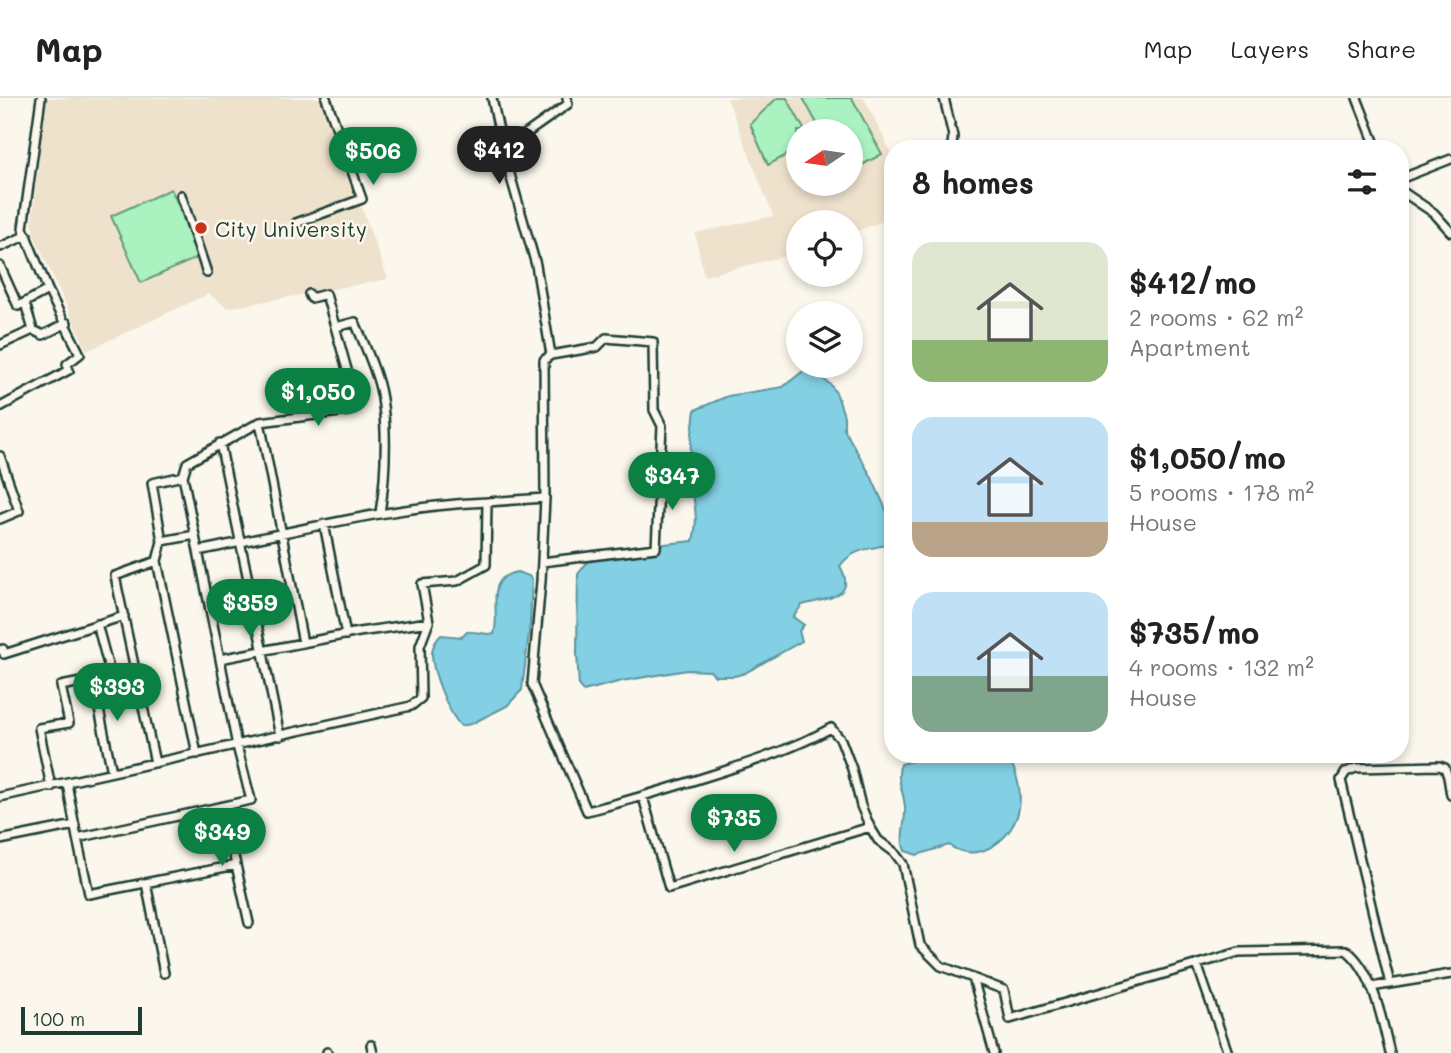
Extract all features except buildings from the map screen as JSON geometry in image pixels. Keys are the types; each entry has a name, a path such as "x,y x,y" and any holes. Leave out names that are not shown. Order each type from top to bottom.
{"street":[{"path":"0,407 69,370 67,364 80,354 48,290 23,228 41,98"},
{"path":"296,223 362,200 326,98"},
{"path":"492,98 503,149 536,265 551,355"},
{"path":"503,149 568,104 567,98"},
{"path":"944,98 953,140"},
{"path":"1357,98 1373,140"},
{"path":"1409,175 1451,159"},
{"path":"181,195 207,273"},
{"path":"1409,196 1434,213 1451,232"},
{"path":"0,247 27,234"},
{"path":"0,266 18,306 48,290"},
{"path":"77,838 251,800 237,746 183,476 187,463 260,422 348,411 343,387 351,384 326,294 312,298 309,294"},
{"path":"25,303 33,330 43,335 66,323"},
{"path":"335,327 355,322 382,398 384,490 380,513"},
{"path":"0,345 33,330"},
{"path":"542,562 656,548 662,426 654,410 653,342 606,338 597,347 551,355 544,360 545,498 532,684 587,811 643,797 755,761 831,728 841,740 870,827 878,840 894,852 903,864 920,944 941,966 1004,990 1010,1020 1239,952 1346,950 1355,957 1376,998 1390,1053"},
{"path":"260,422 303,643"},
{"path":"220,443 280,736"},
{"path":"0,456 19,511 0,519"},
{"path":"183,476 152,483 162,541 157,561 197,754"},
{"path":"198,551 380,513 449,504 545,498"},
{"path":"0,797 411,706 421,698 420,646 429,622 422,584 457,581 486,565 487,502"},
{"path":"324,524 346,635"},
{"path":"162,541 195,535"},
{"path":"155,763 115,576 157,561"},
{"path":"0,650 3,649 4,654 124,616"},
{"path":"220,659 429,622"},
{"path":"51,787 39,728 69,723 61,686 111,676 97,624"},
{"path":"93,680 112,772"},
{"path":"1390,984 1341,780 1346,772 1356,768 1438,766 1445,768 1450,777 1451,795"},
{"path":"67,783 89,894 236,865"},
{"path":"643,797 669,888 870,827"},
{"path":"223,807 249,923"},
{"path":"0,840 75,825"},
{"path":"146,883 164,973"},
{"path":"1198,964 1228,1053"},
{"path":"1371,987 1451,974"},
{"path":"973,978 994,1053"}],"shaded area":[{"name":"City University","path":"46,98 321,98 388,279 228,308 208,294 87,351 34,235 32,221"},
{"path":"727,98 864,98 885,140 884,221 863,229 863,210 786,210 786,256 704,276 695,233 773,216"}],"green space":[{"path":"777,98 787,98 798,119 786,119 786,155 768,165 750,124"},
{"path":"803,98 852,98 882,154 863,164 863,119 814,119"},
{"path":"171,189 201,256 141,283 111,216"}],"water":[{"path":"794,378 822,378 831,385 844,416 844,429 884,505 884,545 860,551 844,561 840,566 845,577 842,591 828,599 802,605 793,617 804,625 799,631 802,641 745,673 715,676 710,671 687,670 583,691 579,686 577,654 578,574 590,559 655,545 693,541 696,518 690,463 695,410 728,396 783,387"},
{"path":"517,572 529,576 532,580 522,690 507,706 471,724 461,726 451,712 438,682 433,662 433,646 441,635 462,637 467,632 494,634 497,588 507,575"},
{"path":"1011,763 1019,790 1018,813 1014,824 1000,841 980,851 959,851 949,845 917,855 905,851 905,807 899,780 901,764"}],"place":[{"name":"City University","path":"201,228"}]}
